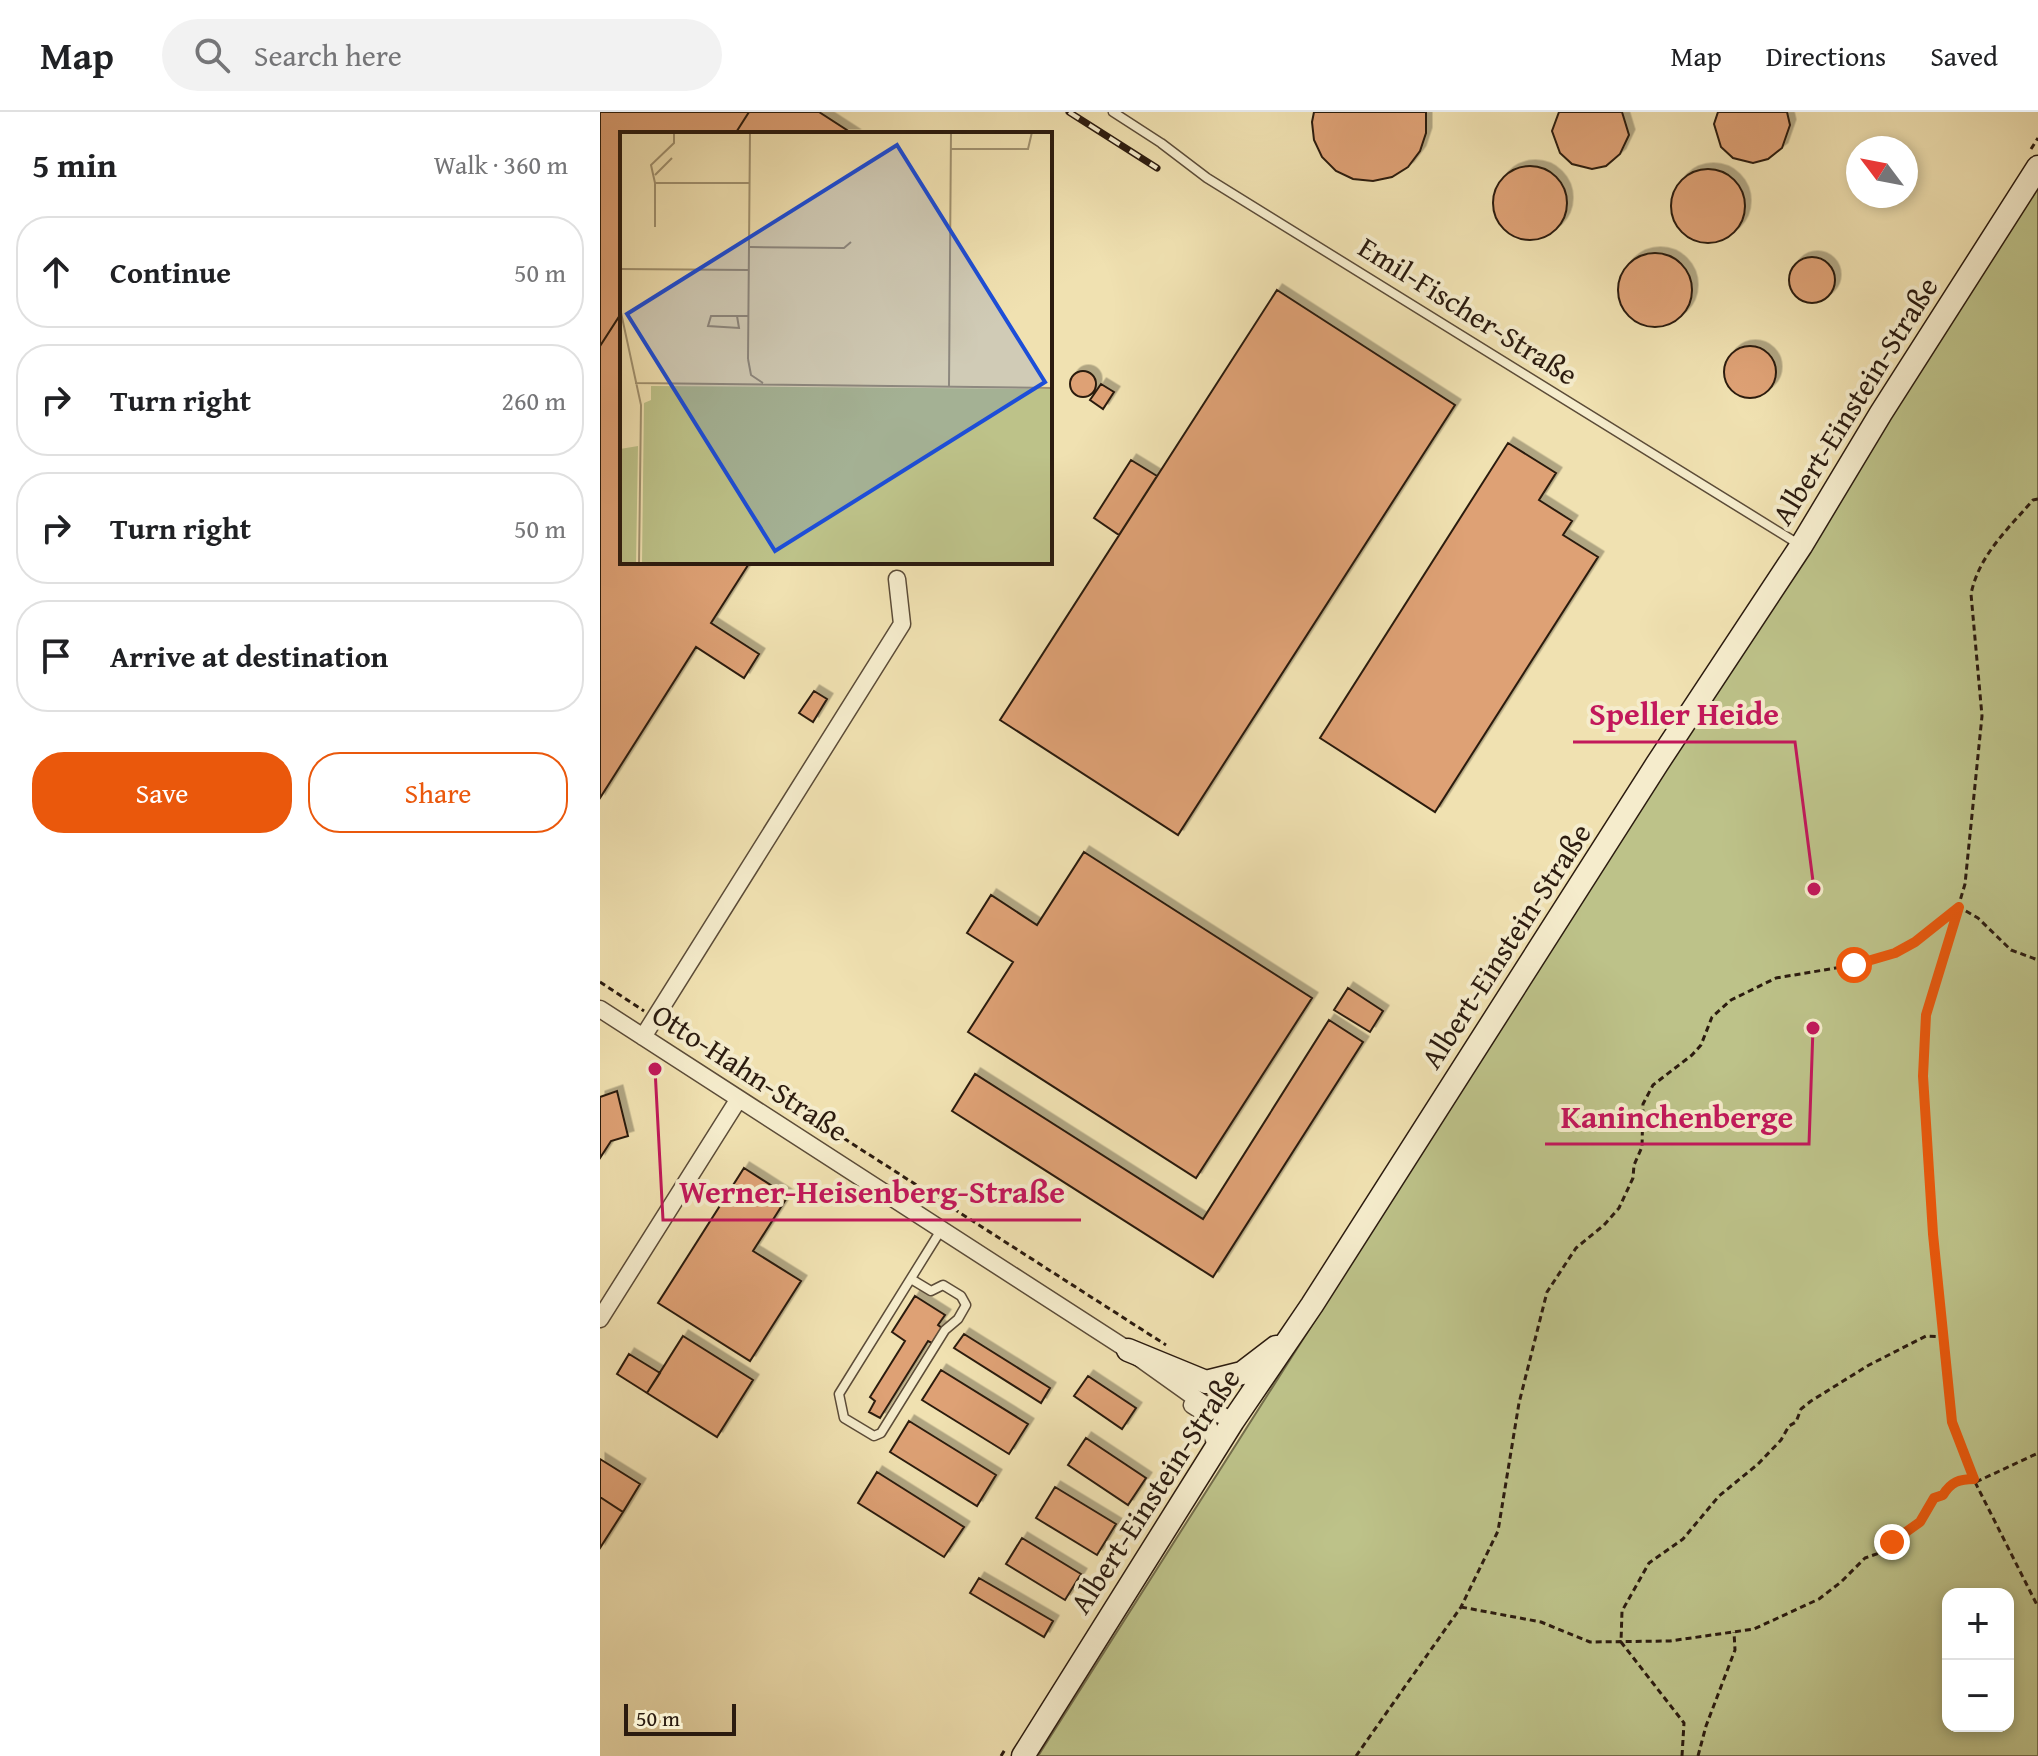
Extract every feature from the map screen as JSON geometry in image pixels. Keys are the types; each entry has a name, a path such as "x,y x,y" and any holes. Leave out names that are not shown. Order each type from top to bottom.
{"main road":[{"name":"Albert-Einstein-Straße","path":"1021,1755 1233,1421 1801,546 1881,413 2038,167"},
{"path":"1120,1344 1206,1382 1242,1373 1292,1333"}],"street":[{"path":"643,1037 902,624 897,579"},
{"name":"Otto-Hahn-Straße","path":"600,1009 1120,1344 1215,1412 1233,1421"},
{"path":"600,1319 738,1100"},
{"name":"Otto-Hahn-Straße","path":"1120,1344 1125,1359 1203,1412 1217,1447"}],"lane":[{"name":"Emil-Fischer-Straße","path":"1113,112 1207,178 1801,546"},
{"path":"911,1279 931,1291 943,1285 961,1296 966,1305 958,1319 945,1330 881,1433 874,1436 844,1418 839,1394 941,1230"}],"path":[{"path":"2038,499 2033,500 1984,557 1975,575 1971,594 1982,716 1965,884 1926,1015 1923,1076 1933,1234 1952,1422 1975,1481 2038,1607"},
{"path":"1959,907 1978,918 2011,950 2038,960"},
{"path":"1356,1756 1461,1607 1498,1531 1519,1403 1547,1292 1576,1248 1619,1208 1633,1178 1634,1165 1642,1147 1643,1104 1653,1085 1692,1055 1701,1045 1712,1017 1731,1000 1776,978 1854,965 1895,953 1915,942 1959,907"},
{"path":"600,982 1169,1347"},
{"path":"1682,1756 1684,1723 1621,1642 1622,1611 1649,1563 1683,1539 1719,1496 1758,1464 1781,1440 1789,1426 1796,1422 1801,1409 1897,1350 1926,1336 1943,1337"},
{"path":"1461,1607 1541,1622 1590,1642 1670,1641 1754,1629 1819,1599 1865,1558 1885,1551 1907,1529 1920,1522 1934,1498 1943,1495 1949,1485 1961,1479 1975,1481 2038,1453"},
{"path":"1698,1756 1735,1650 1734,1632"}],"green space":[{"path":"2038,183 2038,1756 1038,1756"}],"building":[{"path":"600,112 749,112 736,132 620,132 620,315 600,346"},
{"path":"749,112 819,112 850,132 736,132"},
{"path":"1314,112 1426,112 1426,133 1420,151 1408,167 1392,177 1373,181 1353,179 1336,171 1322,157 1314,140"},
{"path":"1559,112 1622,112 1629,135 1620,154 1606,166 1592,169 1572,164 1560,153 1552,131"},
{"path":"1718,112 1787,112 1790,125 1782,148 1768,159 1753,163 1733,158 1721,147 1714,124"},
{"path":"1530,166 1544,169 1556,177 1564,189 1567,203 1564,217 1556,229 1544,237 1530,240 1516,237 1504,229 1496,217 1493,203 1496,189 1504,177 1516,169"},
{"path":"1708,169 1722,172 1734,180 1742,192 1745,206 1742,220 1734,232 1722,240 1708,243 1694,240 1682,232 1674,220 1671,206 1674,192 1682,180 1694,172"},
{"path":"1655,253 1676,259 1686,269 1692,290 1686,311 1676,321 1655,327 1634,321 1624,311 1618,290 1624,269 1634,259"},
{"path":"1812,257 1821,258 1828,264 1834,271 1834,289 1828,296 1821,302 1812,303 1803,302 1796,296 1790,289 1789,280 1790,271 1796,264 1803,258"},
{"path":"1277,290 1455,405 1178,835 1000,720"},
{"path":"620,315 620,564 749,564 711,623 759,654 744,678 696,647 600,798 600,346"},
{"path":"1750,346 1768,354 1776,372 1768,390 1750,398 1732,390 1724,372 1732,354"},
{"path":"1083,371 1092,375 1096,384 1092,393 1083,397 1074,393 1070,384 1074,375"},
{"path":"1101,384 1114,392 1103,409 1090,400"},
{"path":"1508,443 1556,473 1539,500 1572,521 1563,535 1598,557 1435,812 1320,738"},
{"path":"1131,460 1157,476 1119,535 1094,518"},
{"path":"814,691 827,699 813,722 799,713"},
{"path":"1084,852 1312,998 1196,1178 968,1032 1013,962 967,933 991,895 1037,925"},
{"path":"1348,988 1383,1011 1370,1032 1334,1010"},
{"path":"1329,1020 1363,1042 1213,1277 952,1111 975,1074 1203,1219"},
{"path":"617,1091 628,1136 611,1141 600,1158 600,1097"},
{"path":"744,1168 788,1196 753,1251 801,1281 750,1361 658,1303"},
{"path":"915,1296 945,1315 938,1325 942,1328 932,1343 928,1341 880,1418 869,1412 875,1401 870,1397 905,1341 892,1332"},
{"path":"964,1334 1050,1388 1041,1403 954,1348"},
{"path":"683,1336 753,1380 717,1437 647,1393"},
{"path":"629,1354 660,1373 647,1393 617,1374"},
{"path":"941,1370 1028,1424 1009,1454 922,1400"},
{"path":"1088,1376 1136,1408 1122,1429 1074,1396"},
{"path":"909,1421 996,1475 977,1506 890,1452"},
{"path":"1086,1438 1146,1478 1128,1505 1068,1465"},
{"path":"600,1459 640,1484 623,1512 600,1497"},
{"path":"877,1472 964,1527 944,1557 858,1503"},
{"path":"1055,1487 1116,1524 1097,1555 1036,1518"},
{"path":"600,1497 623,1512 600,1548"},
{"path":"1022,1538 1081,1574 1065,1600 1006,1564"},
{"path":"979,1578 1053,1621 1044,1637 970,1593"}],"railway":[{"path":"1069,112 1157,168"}],"place":[{"name":"Speller Heide","path":"1814,889"},
{"name":"Kaninchenberge","path":"1813,1028"},
{"name":"Werner-Heisenberg-Straße","path":"655,1069"}],"route":[{"path":"1854,965 1895,953 1915,942 1959,907 1926,1015 1923,1076 1933,1234 1952,1422 1974,1479 1961,1479 1949,1485 1943,1495 1934,1498 1920,1522 1892,1542"}]}
